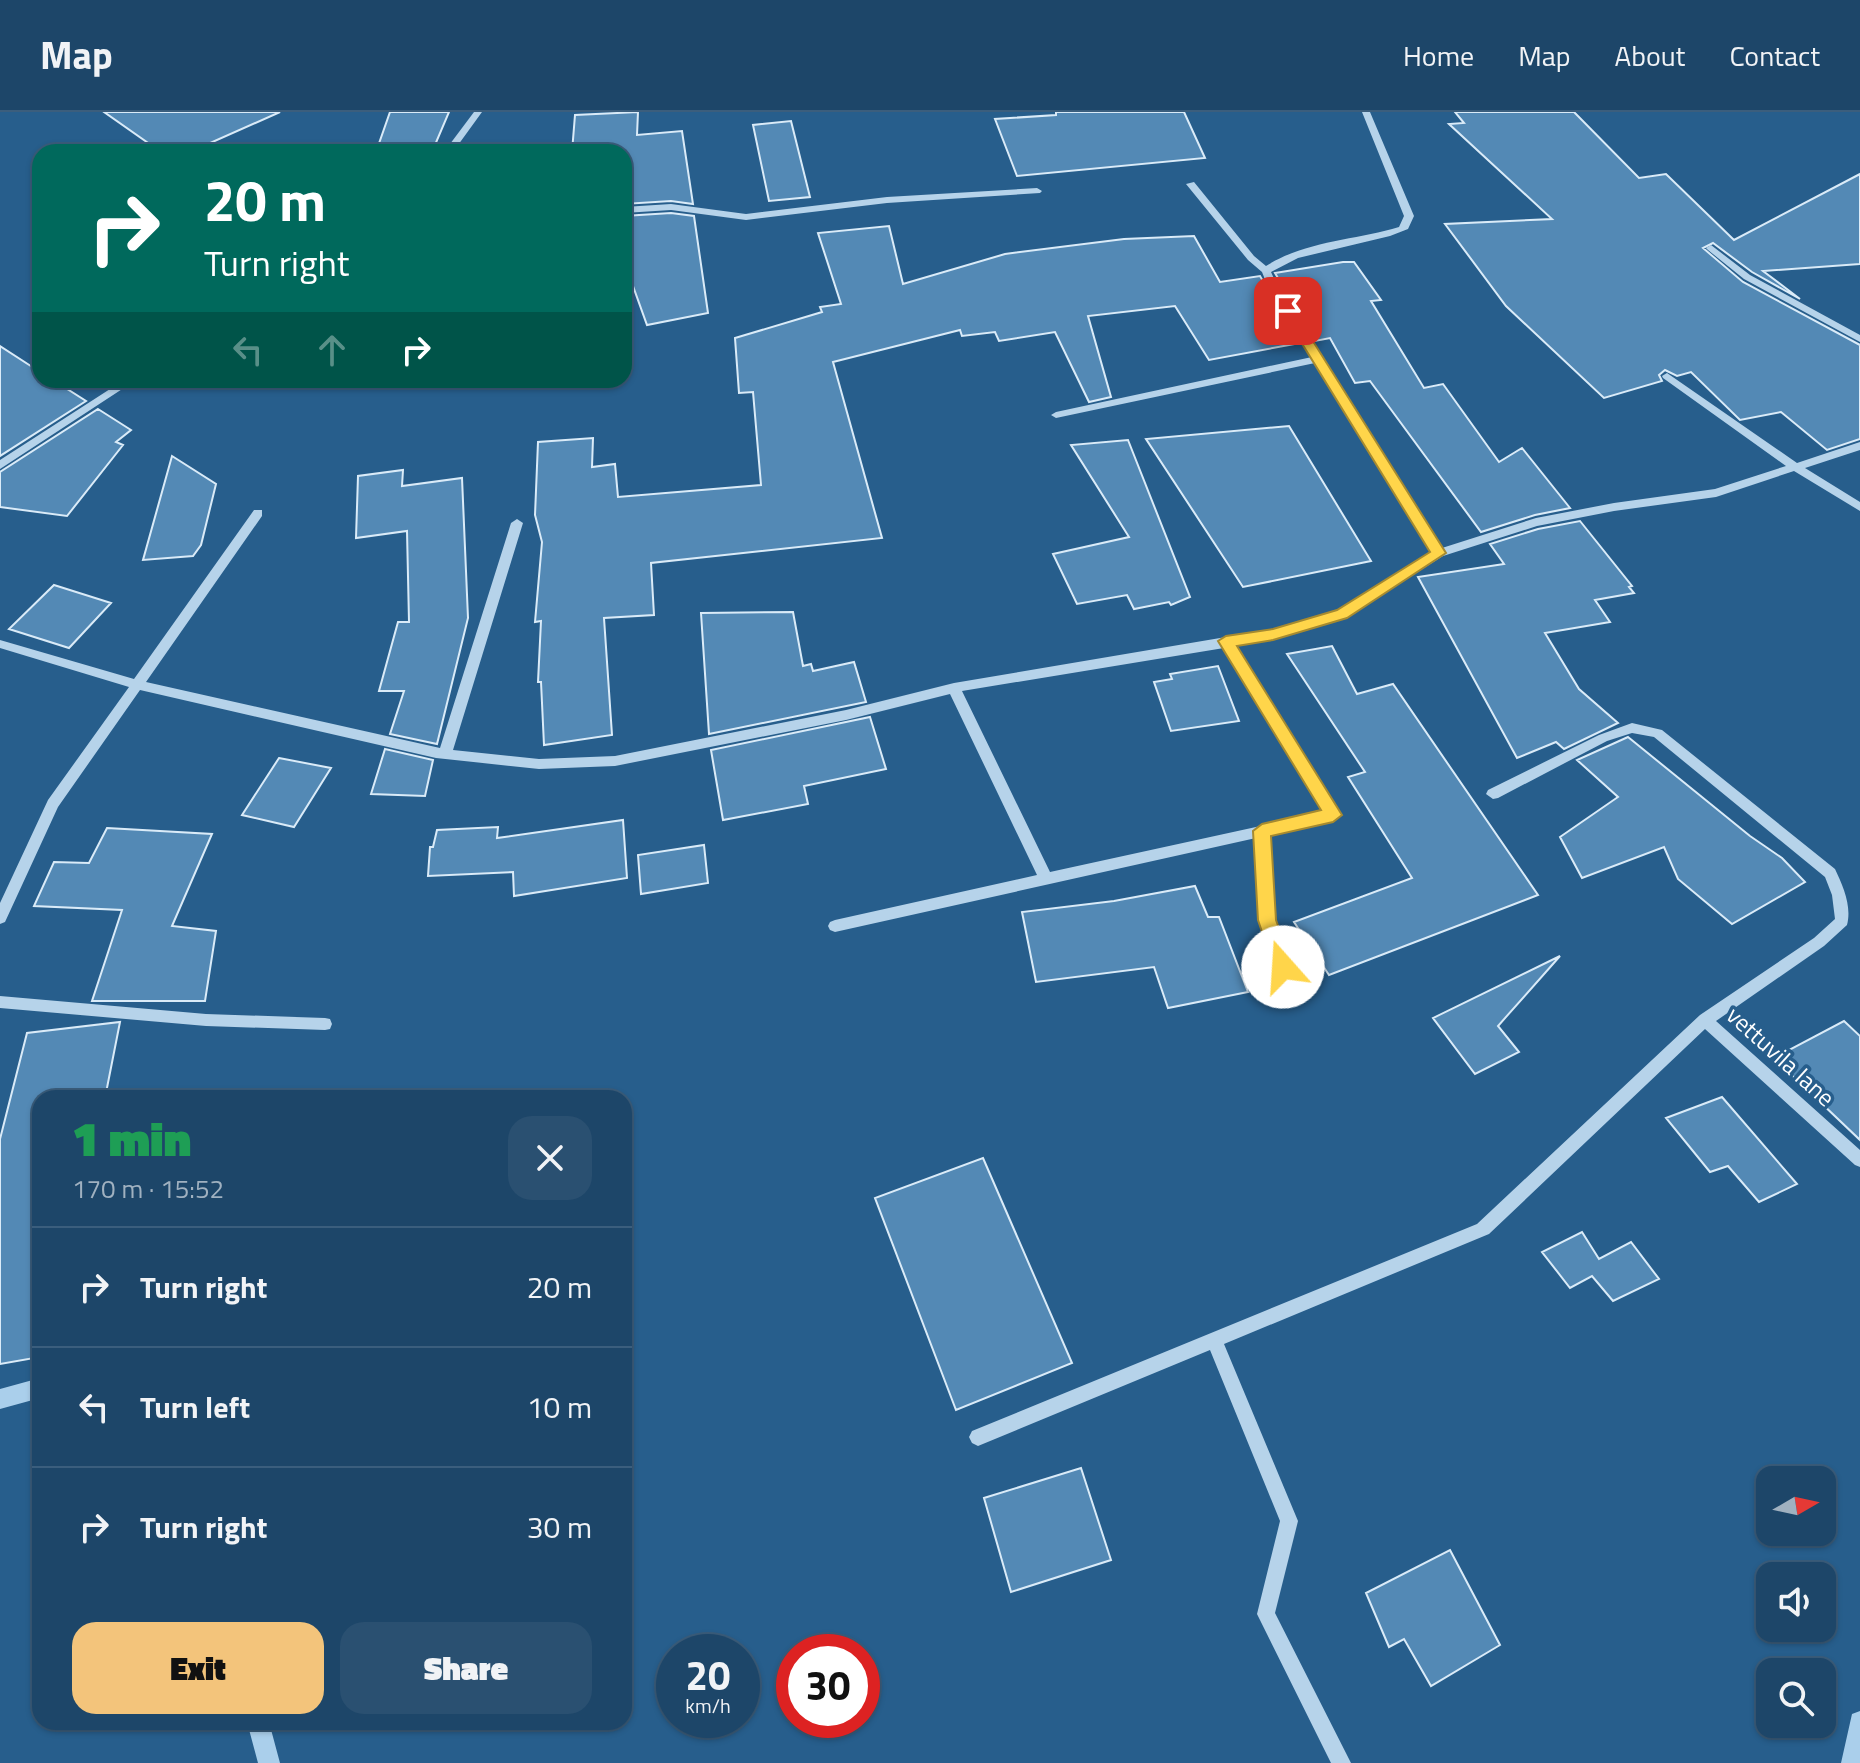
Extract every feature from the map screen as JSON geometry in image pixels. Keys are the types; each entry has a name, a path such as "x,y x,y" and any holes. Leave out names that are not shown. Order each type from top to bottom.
{"street":[{"path":"454,144 478,112"},
{"path":"1266,271 1289,257 1381,237 1403,229 1409,216 1363,112"},
{"path":"1191,184 1251,258 1266,271 1439,553"},
{"path":"632,209 671,207 746,217 887,200 1037,191"},
{"path":"1711,248 1747,277 1860,339"},
{"path":"1056,415 1318,359"},
{"path":"1667,376 1795,467 1860,507"},
{"path":"0,465 119,388"},
{"path":"0,644 138,685 445,754 539,764 615,761 846,715 954,688 1273,635 1342,614 1439,553 1536,522 1614,507 1716,493 1860,446"},
{"path":"0,918 53,804 258,513"},
{"path":"445,754 517,523"},
{"path":"835,926 1333,815 1226,641"},
{"path":"954,688 1046,879"},
{"path":"978,1437 1483,1229 1705,1020 1819,942 1842,921 1839,895 1830,873 1658,733 1632,728 1617,733 1493,794"},
{"path":"1262,831 1267,920 1283,967"},
{"path":"0,1002 206,1020 325,1024"},
{"name":"vettuvila lane","path":"1705,1020 1860,1160"},
{"path":"1214,1340 1289,1521 1266,1614 1341,1763"}],"building":[{"path":"104,112 280,112 208,144 150,144"},
{"path":"390,112 449,112 435,144 379,144"},
{"path":"638,112 637,135 682,131 693,204 671,201 632,203 632,144 573,144 575,115"},
{"path":"1056,112 1184,112 1205,158 1017,176 995,119 1056,115"},
{"path":"1455,112 1574,112 1639,178 1666,174 1734,240 1860,174 1860,264 1763,271 1800,299 1752,272 1713,243 1703,248 1743,282 1860,345 1860,439 1827,450 1781,412 1740,420 1691,372 1677,376 1665,370 1659,375 1662,381 1604,398 1506,306 1445,224 1552,219 1449,124 1464,123"},
{"path":"791,121 810,197 769,201 753,125"},
{"path":"671,213 694,216 708,313 647,325 632,283 632,215"},
{"path":"889,226 903,284 1005,254 1124,239 1194,236 1220,282 1260,276 1300,343 1209,360 1175,306 1088,316 1111,397 1089,402 1055,332 999,341 995,332 962,336 960,330 833,362 882,538 651,563 654,615 604,618 612,735 544,745 541,682 538,682 541,621 535,622 542,542 535,515 538,442 593,438 592,467 615,464 618,497 761,485 753,392 739,393 735,338 822,312 820,307 841,304 818,233"},
{"path":"1354,262 1381,300 1371,301 1424,388 1443,384 1499,462 1522,448 1570,508 1481,532 1370,381 1355,383 1330,338 1315,341 1275,273"},
{"path":"0,346 32,367 32,388 66,388 86,401 0,456"},
{"path":"98,409 131,430 116,442 123,445 67,516 0,507 0,472"},
{"path":"1289,426 1371,561 1243,587 1146,439"},
{"path":"1128,440 1190,597 1171,605 1169,602 1134,609 1127,595 1077,604 1053,554 1129,537 1071,445"},
{"path":"172,456 216,484 201,545 193,556 143,560"},
{"path":"403,470 402,486 462,478 468,618 437,744 390,734 404,691 379,691 398,622 409,622 407,531 356,538 358,476"},
{"path":"1580,521 1632,586 1629,587 1634,593 1595,600 1610,622 1545,633 1579,689 1618,723 1564,749 1556,742 1517,758 1418,577 1504,564 1490,544 1538,529"},
{"path":"54,585 111,603 69,648 9,629"},
{"path":"793,612 803,666 811,664 813,671 854,662 866,702 709,734 701,613"},
{"path":"1332,646 1357,694 1393,684 1538,895 1329,975 1294,922 1412,878 1348,777 1365,772 1287,654"},
{"path":"1218,666 1239,721 1171,731 1154,682 1172,679 1170,674"},
{"path":"870,717 886,769 804,786 808,804 723,820 711,750"},
{"path":"1628,737 1750,836 1782,858 1805,882 1732,924 1678,879 1664,847 1582,878 1560,837 1618,797 1577,760"},
{"path":"385,749 433,760 425,796 371,794"},
{"path":"279,758 331,768 294,827 242,815"},
{"path":"623,820 627,878 514,896 513,872 428,876 430,847 433,847 437,830 498,827 497,838"},
{"path":"107,828 212,834 172,926 216,931 205,1001 92,1001 122,910 34,906 54,862 89,863"},
{"path":"704,845 708,883 641,894 638,855"},
{"path":"1195,886 1208,917 1219,917 1248,992 1168,1008 1154,967 1036,982 1022,912 1114,901"},
{"path":"1560,956 1498,1026 1519,1052 1475,1074 1433,1018"},
{"path":"1844,1021 1860,1036 1860,1140 1774,1058"},
{"path":"120,1022 107,1090 32,1090 32,1358 0,1364 0,1139 27,1033"},
{"path":"1722,1097 1797,1184 1759,1202 1728,1166 1710,1172 1666,1118"},
{"path":"983,1158 1072,1363 956,1410 875,1198"},
{"path":"1582,1232 1599,1259 1631,1242 1659,1279 1613,1301 1592,1276 1570,1288 1542,1252"},
{"path":"1081,1468 1111,1560 1011,1592 984,1498"},
{"path":"1450,1550 1500,1645 1431,1686 1404,1639 1389,1647 1366,1593"}],"waterway":[{"path":"0,1399 32,1390"},
{"path":"1852,1763 1860,1722"},
{"path":"260,1730 269,1763"}],"route":[{"path":"1283,967 1267,920 1262,831 1333,815 1226,641 1273,635 1342,614 1439,553 1288,311"}]}
